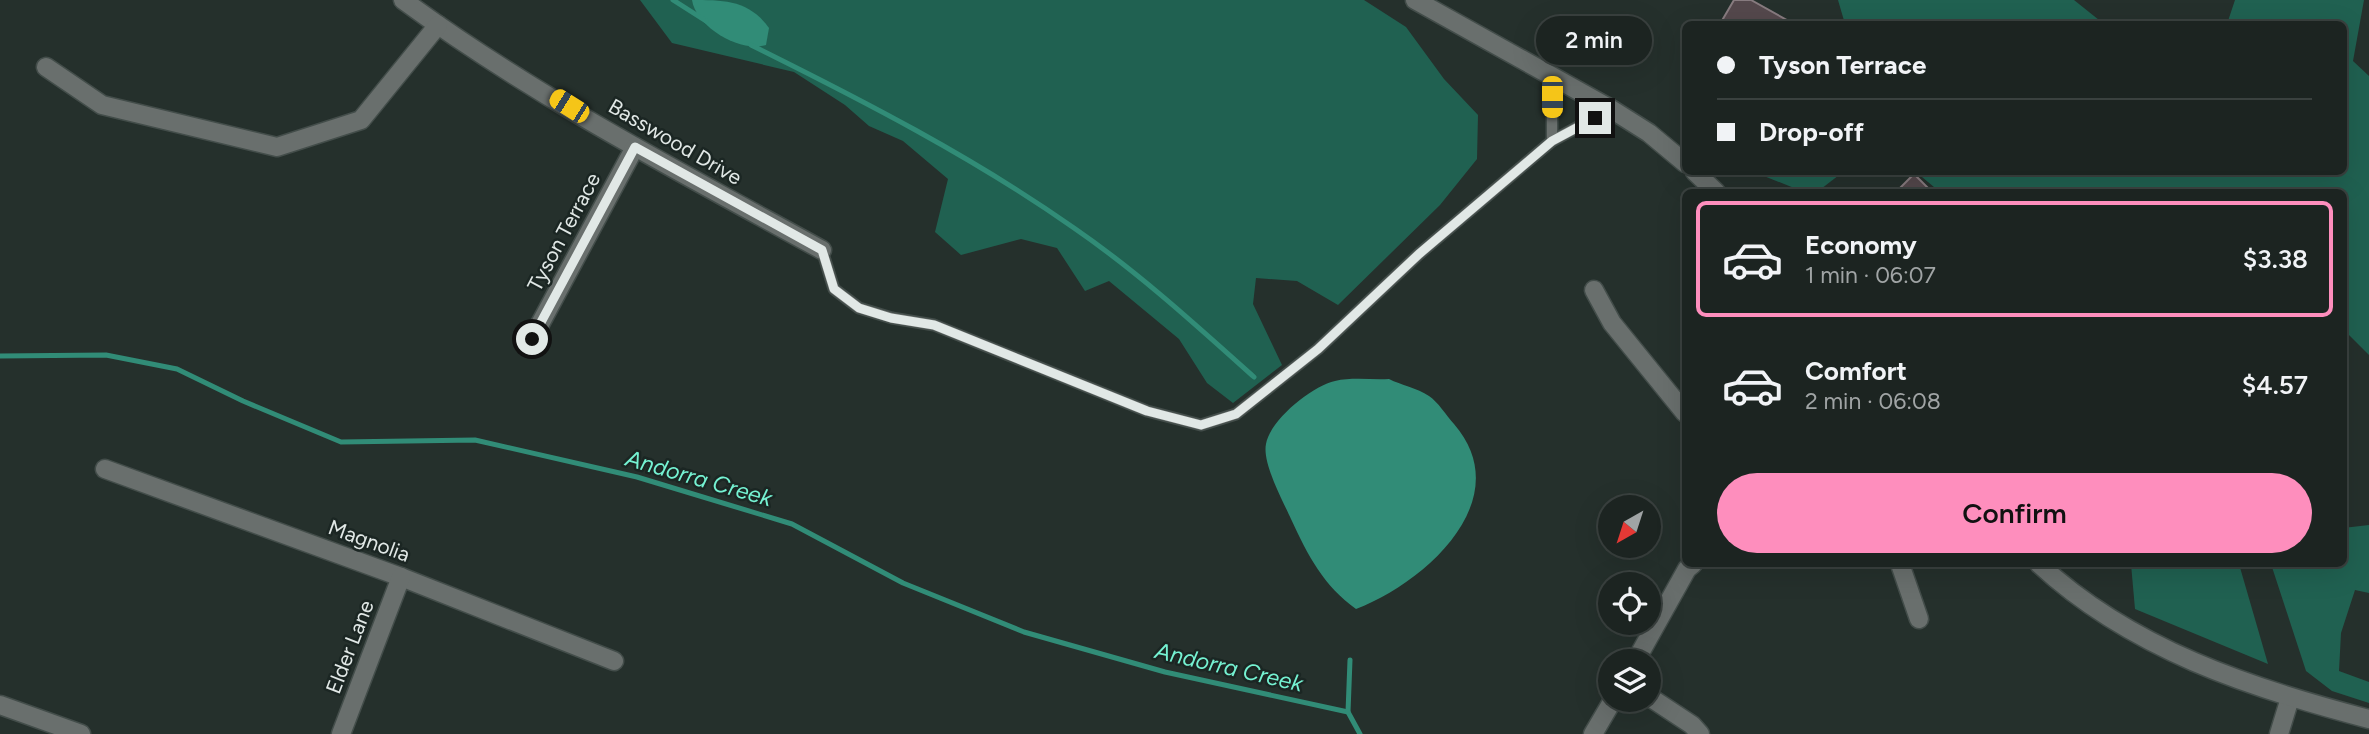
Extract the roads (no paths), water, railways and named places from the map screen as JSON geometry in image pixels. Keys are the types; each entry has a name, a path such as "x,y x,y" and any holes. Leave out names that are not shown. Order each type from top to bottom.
{"street":[{"name":"Basswood Drive","path":"403,0 438,25 635,147 822,250"},
{"path":"1415,0 1611,109 1648,133 1682,161"},
{"path":"46,67 102,104 277,147 361,120 438,25"},
{"name":"Tyson Terrace","path":"532,339 635,147"},
{"path":"1698,175 1713,189"},
{"path":"1594,290 1612,323 1682,409"},
{"name":"Magnolia","path":"105,469 401,577 614,661"},
{"path":"1642,649 1689,567"},
{"path":"1901,567 1919,619"},
{"path":"2043,567 2099,610 2146,638 2210,670 2290,698 2369,719"},
{"name":"Elder Lane","path":"341,734 401,577"},
{"path":"2279,734 2290,698"},
{"path":"0,705 81,734"},
{"path":"1661,706 1700,734"},
{"path":"1593,734 1606,712"}],"lane":[{"path":"1552,75 1552,141"},
{"path":"822,250 834,289 859,308 891,318 934,325 1147,411 1201,425 1236,414 1318,349 1419,254 1552,141 1611,109"}],"waterway":[{"path":"673,0 706,21"},
{"path":"751,45 916,130 1036,202 1144,281 1254,377"},
{"name":"Andorra Creek","path":"0,356 106,355 177,369 243,401 341,442 475,440 637,477 792,524 903,583 1024,632 1165,672 1348,712 1360,734"},
{"path":"1348,712 1350,660"}]}
